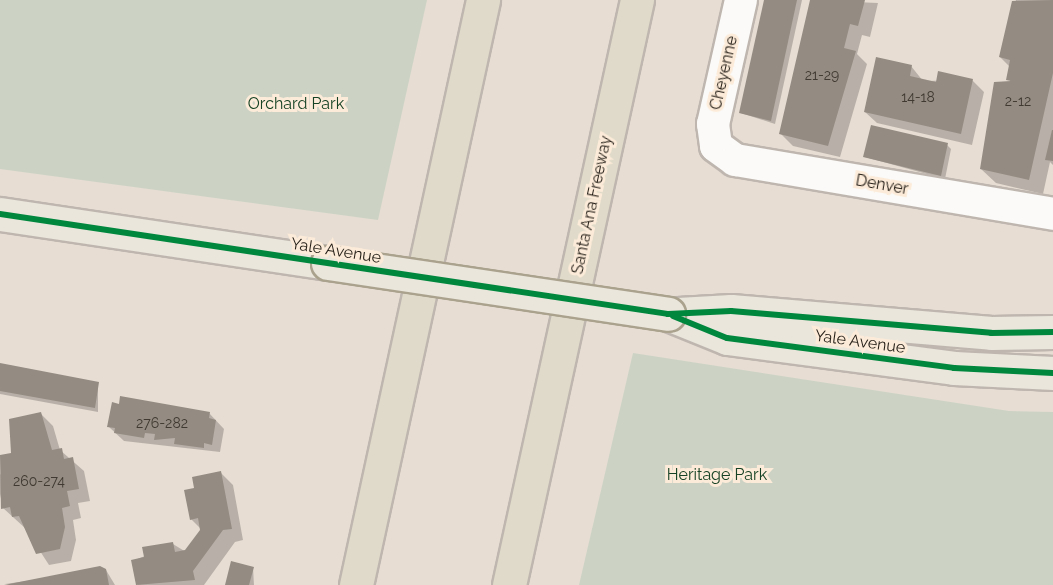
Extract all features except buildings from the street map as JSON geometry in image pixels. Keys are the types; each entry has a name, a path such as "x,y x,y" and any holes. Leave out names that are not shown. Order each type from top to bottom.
{"highway":[{"path":"356,585 483,0"},
{"name":"Santa Ana Freeway","path":"509,585 637,0"}],"main road":[{"name":"Yale Avenue","path":"0,214 668,314 731,311 992,333 1053,332"},
{"name":"Yale Avenue","path":"668,314 726,338 954,368 1053,372"}],"street":[{"name":"Cheyenne","path":"716,146 713,124 741,0"},
{"name":"Denver","path":"716,146 735,160 1053,214"}],"green space":[{"name":"Orchard Park","path":"0,0 427,0 378,220 0,169"},
{"name":"Heritage Park","path":"633,353 1009,411 1053,412 1053,585 579,585"}],"cycle path":[{"path":"0,214 668,314 731,311 991,333 1053,332"},
{"path":"673,316 727,338 954,368 1053,373"}]}
